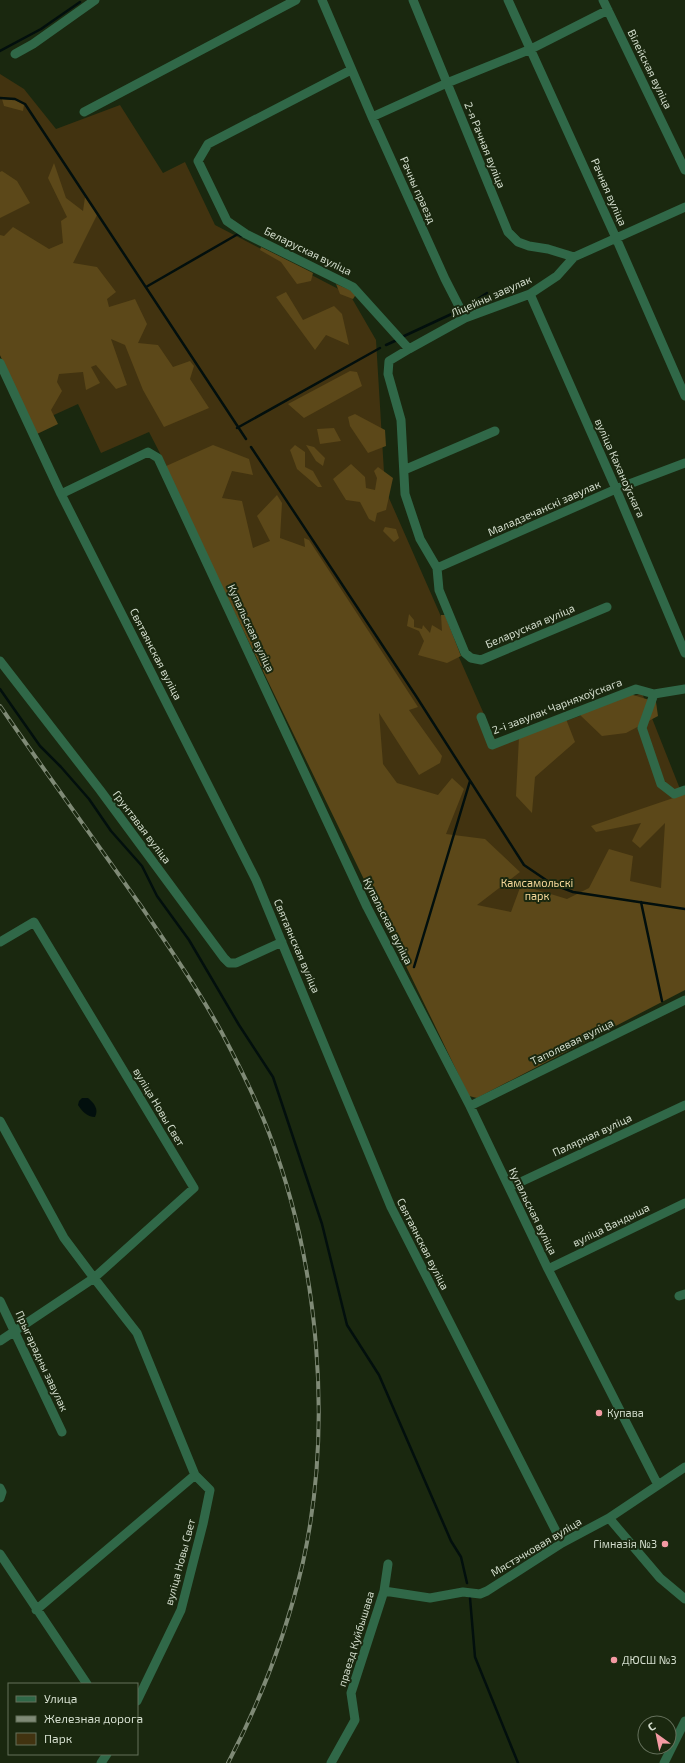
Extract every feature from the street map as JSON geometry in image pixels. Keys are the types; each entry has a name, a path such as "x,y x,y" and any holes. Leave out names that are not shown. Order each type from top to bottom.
{"street":[{"path":"15,54 33,44 95,0"},
{"path":"84,112 296,0"},
{"name":"Рачны праезд","path":"322,0 372,117 445,279 465,318"},
{"name":"2-я Рачная вуліца","path":"413,0 508,232 518,242 574,257"},
{"name":"Рачная вуліца","path":"508,0 616,238 685,396"},
{"name":"Вілейская вуліца","path":"603,0 685,170"},
{"path":"372,117 447,83 531,49 608,10"},
{"name":"Беларуская вуліца","path":"351,70 208,144 198,161 227,221 246,234 353,287 409,349 389,361 388,374 401,420 404,494 420,539 437,568 439,590 465,653 471,658 481,660 607,607"},
{"name":"Ліцейны завулак","path":"409,349 465,318 530,294 556,276 574,257 685,207"},
{"name":"вуліца Каханоўскага","path":"530,294 616,489 685,653"},
{"name":"Святаянская вуліца","path":"0,363 62,494 256,880 391,1207 562,1543"},
{"path":"404,470 495,431"},
{"name":"Купальская вуліца","path":"62,494 148,452 158,458 367,908 470,1106 548,1269 658,1485"},
{"name":"Маладзечанскі завулак","path":"437,568 616,489 685,464"},
{"name":"Грунтавая вуліца","path":"0,661 100,790 224,958 229,962 236,963 282,942"},
{"name":"2-і завулак Чарняхоўскага","path":"481,717 492,745 636,689 654,694"},
{"path":"685,689 654,694 642,728 662,784 674,794 685,790"},
{"name":"вуліца Новы Свет","path":"0,942 34,922 194,1188 94,1278"},
{"name":"Таполевая вуліца","path":"470,1106 685,1000"},
{"name":"Палярная вуліца","path":"510,1187 685,1105"},
{"name":"вуліца Новы Свет","path":"0,1121 64,1238 137,1333 196,1476 210,1490 181,1610 138,1699"},
{"name":"вуліца Вандыша","path":"548,1269 685,1203"},
{"path":"0,1341 16,1332 94,1278"},
{"name":"Прыгарадны завулак","path":"0,1301 16,1332 62,1432"},
{"name":"Мястэчковая вуліца","path":"384,1591 430,1598 463,1592 480,1594 562,1543 608,1518 685,1466"},
{"path":"36,1610 196,1476"},
{"path":"0,1488 2,1492 0,1498"},
{"path":"608,1518 660,1578 685,1599"},
{"path":"0,1554 36,1610 86,1683"},
{"name":"праезд Куйбышава","path":"331,1763 355,1720 351,1693 384,1591 388,1564"},
{"path":"664,1763 685,1721"}],"green space":[{"name":"Камсамольскі парк","path":"0,74 24,89 56,129 120,105 163,173 185,162 215,225 350,295 376,340 385,489 498,746 642,693 680,789 685,982 464,1087 344,828 228,585 149,432 101,453 78,404 34,424 0,355"}],"shaded area":[{"path":"2,99 15,100 24,105 23,111 4,106"},
{"path":"54,163 66,198 83,211 85,197 97,215 73,263 97,267 116,292 107,299 109,307 135,299 147,324 138,343 158,345 173,367 190,361 194,366 190,379 209,408 164,427 143,390 125,345 111,339 127,385 116,389 96,365 91,367 100,383 86,390 83,372 59,374 57,382 62,391 51,410 58,424 37,434 0,355 0,235 4,236 13,227 49,249 63,243 61,221 67,217 48,178"},
{"path":"2,171 17,181 30,203 0,218 0,172"},
{"path":"261,247 313,273 311,281 297,284 281,262 260,250"},
{"path":"336,284 357,293 353,299 340,294"},
{"path":"286,292 303,320 334,306 342,314 349,345 326,335 315,350 276,297"},
{"path":"350,371 357,372 362,386 304,418 288,404"},
{"path":"355,414 385,430 386,446 368,453 350,426 348,417"},
{"path":"334,428 341,441 320,444 317,429"},
{"path":"213,445 249,459 253,475 232,471 222,498 242,501 253,548 270,541 257,516 277,495 282,503 280,538 305,547 304,538 309,540 418,707 409,710 442,756 440,763 419,775 379,713 383,764 397,783 438,795 452,778 464,789 446,834 485,839 520,872 477,905 511,912 521,885 567,899 589,888 609,849 633,856 630,881 661,888 665,823 640,848 632,841 641,823 596,832 591,826 685,794 685,990 477,1098 469,1096 164,467"},
{"path":"295,445 305,452 305,467 313,471 322,487 318,487 297,469 290,450"},
{"path":"306,445 314,447 325,458 323,466 316,461"},
{"path":"351,464 365,477 366,488 375,490 377,478 374,471 378,467 393,478 386,510 377,513 375,522 369,519 360,502 346,500 333,479"},
{"path":"385,527 396,529 399,538 394,542 383,531"},
{"path":"409,614 414,620 414,627 422,629 423,625 430,633 432,625 442,631 441,615 445,615 461,656 447,663 418,655 424,641 419,631 407,626"},
{"path":"630,694 656,702 658,716 626,733 602,736 579,714"},
{"path":"566,719 575,742 535,777 532,813 516,796 519,737"},
{"path":"82,1098 88,1098 94,1104 96,1109 95,1117 87,1115 78,1105"}],"waterway":[{"path":"0,51 41,29 80,2"},
{"path":"0,98 15,99 25,104 246,439"},
{"path":"146,287 238,234 241,236"},
{"path":"467,306 487,293"},
{"path":"402,337 458,311"},
{"path":"386,345 397,340"},
{"path":"237,428 380,348"},
{"path":"251,447 416,696 524,865 552,884 573,892 685,909"},
{"path":"0,689 40,746 89,799 111,831 142,866 157,896 189,940 239,1025 273,1077 322,1224 347,1325 379,1375 451,1541 461,1557 467,1583"},
{"path":"414,967 470,781"},
{"path":"641,902 662,1001"},
{"path":"470,1598 475,1657 518,1763"}],"railway":[{"path":"0,706 141,906 183,968 213,1017 247,1082 269,1133 286,1183 300,1236 310,1290 316,1346 319,1401 317,1456 312,1510 297,1588 281,1640 262,1690 228,1763"}],"place":[{"name":"Купава","path":"599,1413"},
{"name":"Гімназія №3","path":"665,1544"},
{"name":"ДЮСШ №3","path":"614,1660"}]}
